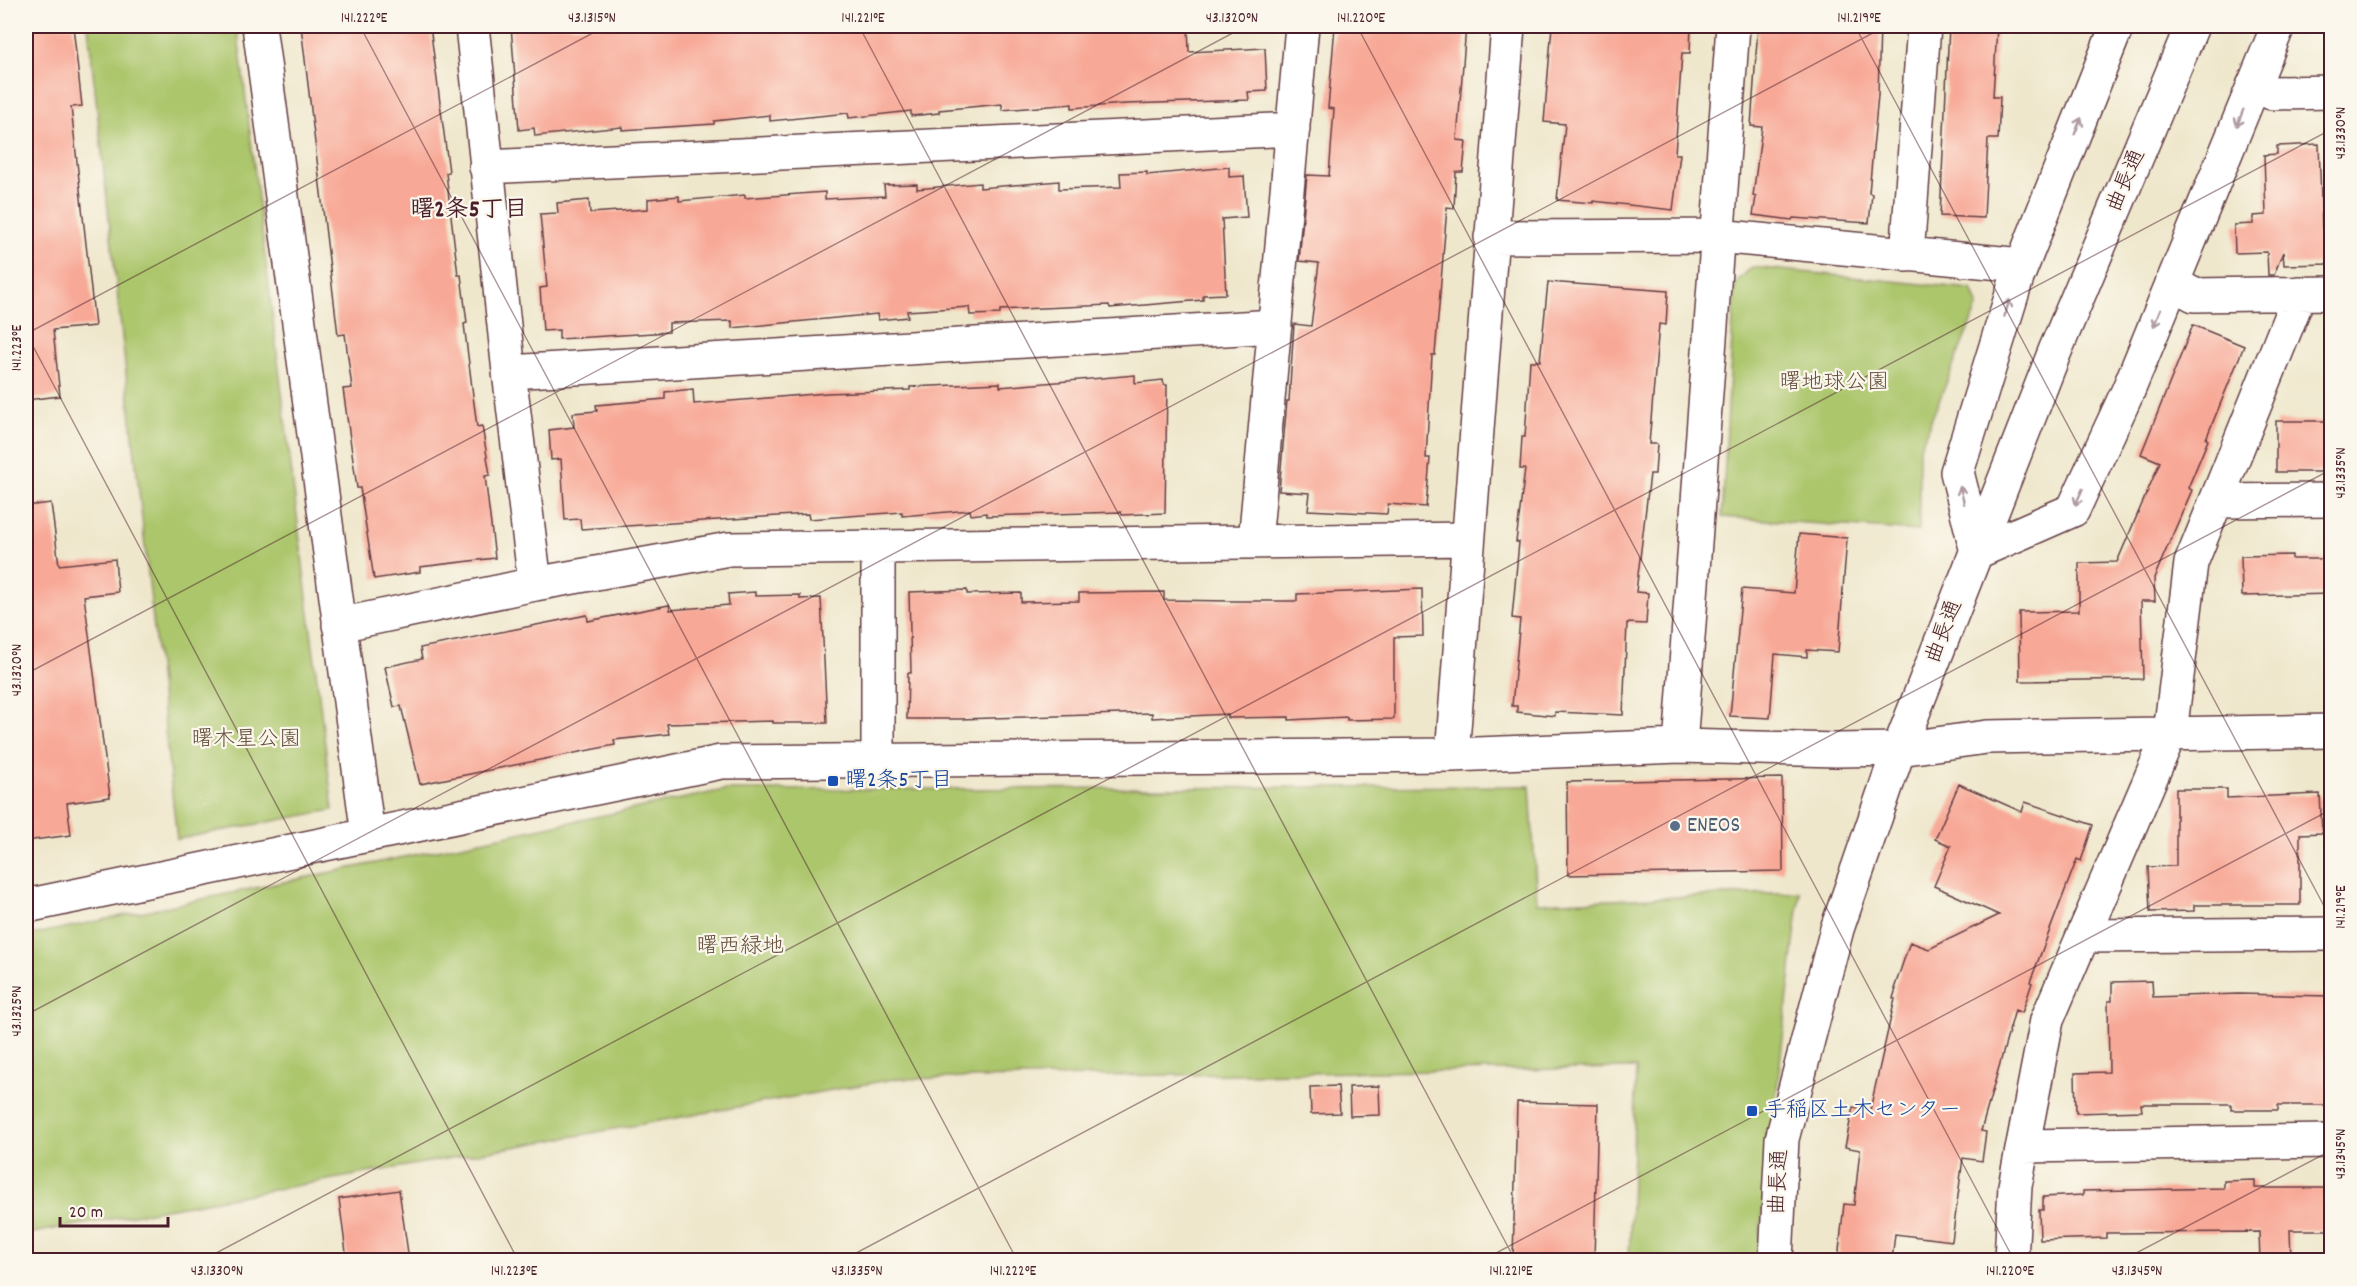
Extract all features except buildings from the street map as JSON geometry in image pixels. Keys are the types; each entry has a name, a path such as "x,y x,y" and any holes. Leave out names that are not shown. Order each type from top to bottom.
{"street":[{"path":"259,26 368,836"},
{"path":"472,26 509,372 535,584"},
{"path":"1255,542 1302,26"},
{"path":"1452,754 1508,26"},
{"path":"1680,746 1733,26"},
{"path":"1907,255 1924,26"},
{"path":"2117,26 2022,265 1957,472 1977,552 2073,510 2127,391 2278,26"},
{"name":"曲長通","path":"1776,1260 1782,1139 1837,929 1899,749 2055,351 2192,26"},
{"path":"2253,86 2272,93 2331,92"},
{"path":"486,167 1293,129"},
{"path":"1491,237 1717,237 2022,265"},
{"path":"2011,1260 2015,1186 2048,1020 2170,733 2191,563 2216,501 2316,293 2194,295 2172,283"},
{"path":"509,372 1275,326"},
{"path":"2216,501 2331,500"},
{"path":"339,625 535,584 729,549 1468,539"},
{"path":"878,548 878,761"},
{"path":"26,906 721,762 1452,754 1680,746 1837,750 1899,749 1987,736 2331,731"},
{"path":"2083,936 2331,933"},
{"path":"2024,1146 2331,1141"}],"green space":[{"name":"曙木星公園","path":"88,26 237,26 333,810 177,839"},
{"name":"曙地球公園","path":"1752,267 1972,289 1978,305 1919,450 1919,531 1722,517 1735,283"},
{"name":"曙西緑地","path":"1530,786 1537,903 1800,892 1757,1260 1629,1260 1636,1068 894,1079 26,1234 26,936 724,790"}],"place":[{"name":"曙2条5丁目","path":"833,781"},
{"name":"ENEOS","path":"1675,826"},
{"name":"手稲区土木センター","path":"1752,1111"}],"district":[{"name":"曙2条5丁目","path":"469,211"}]}
